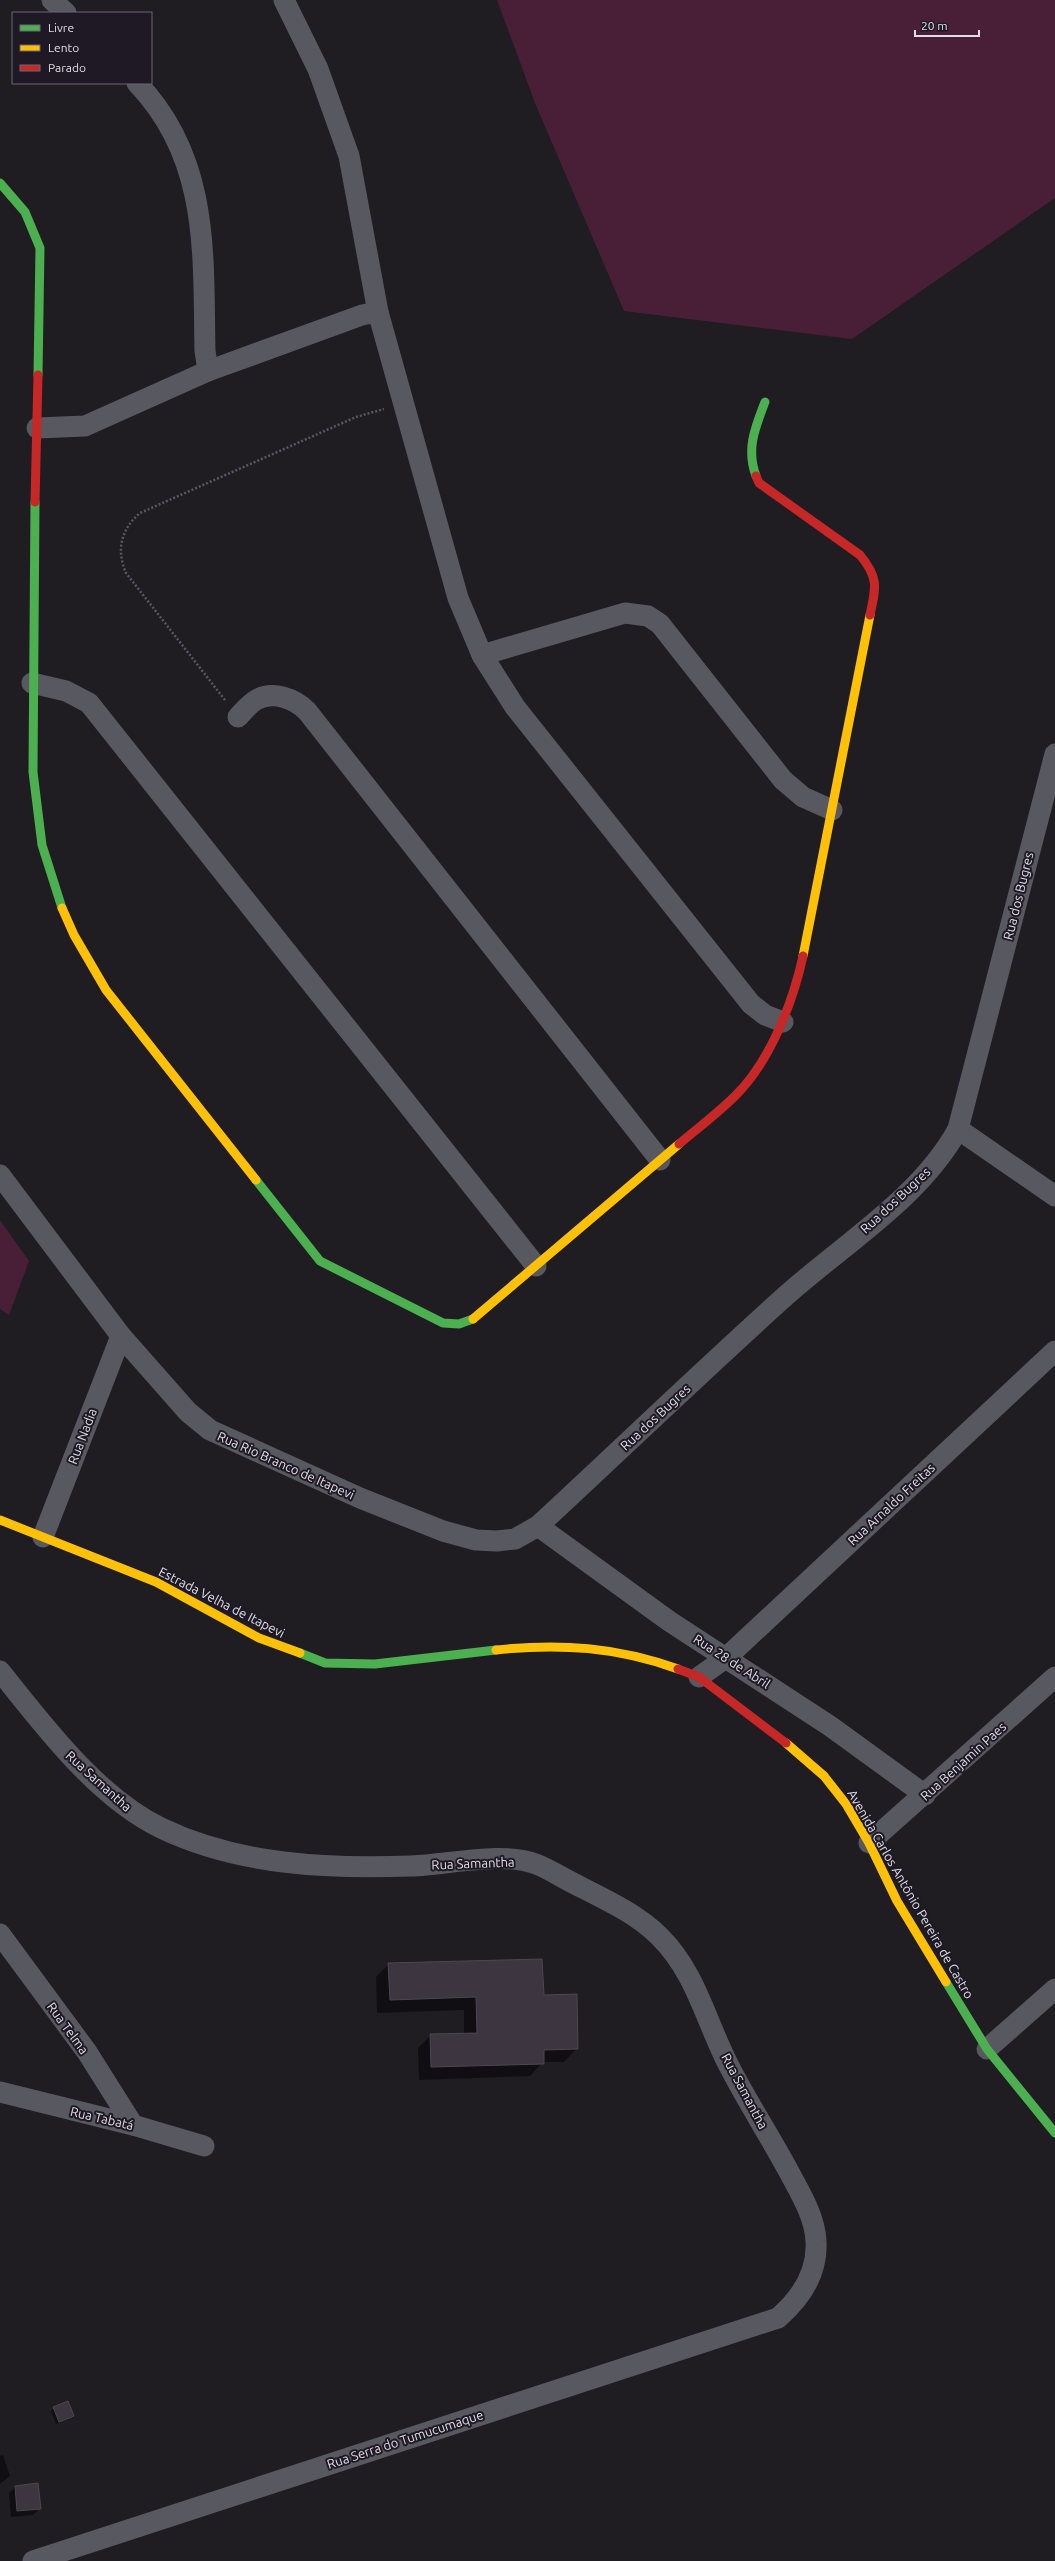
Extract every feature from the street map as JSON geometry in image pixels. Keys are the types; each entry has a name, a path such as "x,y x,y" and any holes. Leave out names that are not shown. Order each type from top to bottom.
{"street":[{"path":"52,0 65,12"},
{"path":"284,0 318,69 349,156 378,312 402,404 458,598 482,655 515,707 751,1004 765,1015 783,1022"},
{"path":"138,84 154,103 176,139 189,170 196,195 201,221 205,351 208,371"},
{"path":"0,183 26,211 36,232 40,248 32,683 33,772 38,823 51,876 74,935 106,990 320,1262 436,1321 451,1324 468,1322 476,1318 736,1095 754,1072 783,1022 797,981 874,600 875,580 872,570 860,555 759,483 751,462 751,440 765,402"},
{"path":"37,428 85,426 208,371 362,315 378,312"},
{"path":"482,655 625,613 648,616 660,624 783,780 803,796 832,810"},
{"path":"32,683 66,691 89,704 536,1266"},
{"path":"238,717 256,700 265,697 285,698 301,704 308,711 660,1160"},
{"name":"Rua dos Bugres","path":"538,1526 781,1299 899,1200 946,1151 958,1129 1055,754"},
{"path":"958,1129 1055,1196"},
{"name":"Rua Rio Branco de Itapevi","path":"0,1176 121,1336 188,1412 210,1430 360,1498 444,1531 476,1540 515,1539 538,1526"},
{"name":"Rua Nadia","path":"43,1537 121,1336"},
{"name":"Rua Arnaldo Freitas","path":"699,1676 727,1657 1055,1351"},
{"name":"Estrada Velha de Itapevi","path":"0,1520 156,1582 259,1638 325,1663 375,1664 465,1655"},
{"name":"Rua 28 de Abril","path":"538,1526 669,1621 727,1657 830,1726 925,1795"},
{"name":"Avenida Carlos Antônio Pereira de Castro","path":"465,1655 505,1649 558,1645 600,1648 645,1657 699,1676 759,1720 824,1776 846,1804 869,1843 896,1900 987,2049 1055,2133"},
{"name":"Rua Samantha","path":"0,1671 57,1742 133,1812 160,1828 196,1843 226,1852 304,1864 412,1866 507,1860 534,1863 629,1913 658,1934 678,1956 700,1996 728,2064 801,2194 813,2223 816,2242 814,2266 806,2288 793,2305 778,2318"},
{"name":"Rua Benjamin Paes","path":"869,1843 925,1795 1055,1677"},
{"name":"Rua Telma","path":"0,1934 87,2052 133,2124"},
{"path":"987,2049 1055,1989"},
{"name":"Rua Tabatá","path":"0,2092 133,2124 204,2146"},
{"name":"Rua Serra do Tumucumaque","path":"33,2561 778,2318"}],"path":[{"path":"238,717 126,573 120,553 121,543 128,526 140,514 356,417 402,404"}],"shaded area":[{"path":"497,0 1055,0 1055,198 852,339 624,311 535,103"},
{"path":"0,1220 29,1261 9,1315 0,1309"}],"building":[{"path":"542,1959 544,1995 577,1994 578,2049 544,2050 544,2064 431,2067 430,2034 477,2033 476,1997 390,2000 388,1963"},
{"path":"68,2401 74,2416 59,2422 53,2407"},
{"path":"38,2483 41,2509 17,2511 15,2486"}],"traffic: fast":[{"path":"0,183 25,212 40,248 38,375"},
{"path":"756,476 752,457 753,439 765,402"},
{"path":"35,502 33,772 42,845 62,908"},
{"path":"256,1180 320,1261 443,1323 459,1324 473,1319"},
{"path":"300,1653 325,1663 375,1664 496,1650"},
{"path":"946,1982 987,2049 1055,2133"}],"traffic: slow":[{"path":"803,956 870,615"},
{"path":"62,908 74,935 106,990 256,1180"},
{"path":"473,1319 679,1144"},
{"path":"0,1520 156,1582 259,1638 300,1653"},
{"path":"496,1650 566,1647 610,1651 678,1669"},
{"path":"786,1743 824,1776 846,1804 869,1843 897,1901 946,1982"}],"traffic: jam":[{"path":"35,502 38,375"},
{"path":"756,476 759,483 860,555 873,577 874,597 870,615"},
{"path":"679,1144 735,1096 748,1082 759,1066 769,1049 786,1012 799,974 803,956"},
{"path":"678,1669 699,1677 786,1743"}]}
